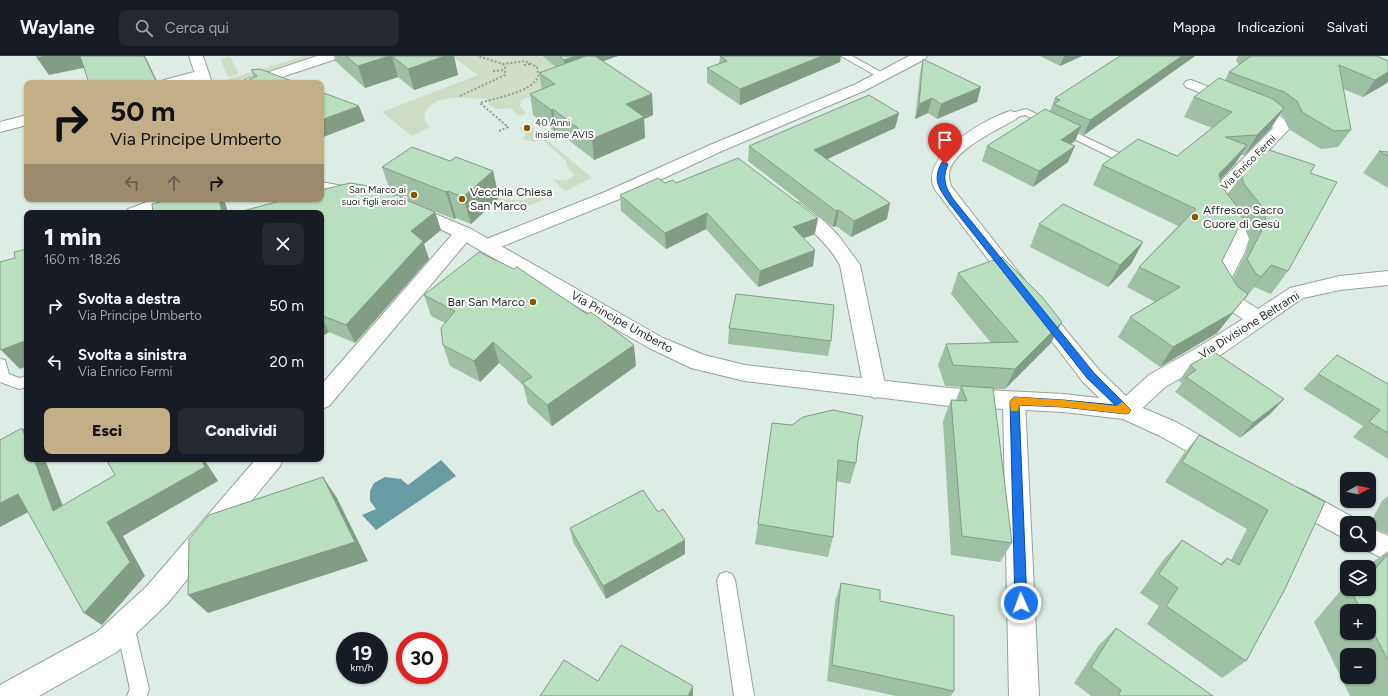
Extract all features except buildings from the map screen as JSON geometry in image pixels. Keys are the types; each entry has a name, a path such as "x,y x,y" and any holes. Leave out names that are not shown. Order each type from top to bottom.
{"street":[{"path":"196,56 204,79"},
{"path":"259,80 331,56"},
{"path":"486,246 611,196 716,148 883,76 920,56"},
{"name":"Via Enrico Fermi","path":"1191,84 1267,114 1278,122 1281,129 1217,194 1216,198 1222,210 1238,232 1240,241 1220,281 1232,302 1258,318"},
{"path":"1011,116 970,140 948,156 941,172 942,187 1091,376 1126,410 1168,429 1237,467"},
{"path":"0,127 24,121"},
{"path":"716,148 735,162"},
{"name":"Via Principe Umberto","path":"324,188 385,200 433,218 464,233 656,343 699,362 745,373 875,389 948,397 1063,403 1126,410"},
{"path":"778,195 822,228 840,247 850,265 875,389"},
{"path":"142,210 156,202"},
{"path":"143,210 163,202"},
{"path":"324,396 464,233"},
{"name":"Via Divisione Beltrami","path":"1126,410 1158,381 1208,352 1297,293 1340,283 1386,282"},
{"path":"1014,401 1024,696"},
{"path":"10,696 107,642 157,595 268,462"},
{"path":"1278,489 1340,523"},
{"path":"1376,543 1388,549"}],"lane":[{"path":"845,56 883,76"},
{"path":"1011,116 1026,112 1117,156"},
{"path":"0,364 2,377 19,384 24,382"},
{"path":"726,580 744,696"},
{"path":"125,625 140,689 137,696"}],"path":[{"path":"477,56 503,64 521,61 537,67 539,72 539,77 534,85 488,99 480,103 508,126 499,130"},
{"path":"460,96 505,75 503,64"},
{"path":"524,65 532,64"},
{"path":"493,71 505,70"}],"green space":[{"path":"304,56 308,56 313,59 245,80 228,79"},
{"path":"452,56 540,56 575,79 521,100 520,105 526,114 519,116 510,108 497,109 489,105 487,99 444,99 429,107 424,116 426,123 430,127 412,136 382,112 478,75"},
{"path":"230,57 239,74 228,77 220,59"},
{"path":"528,124 592,178 565,191 551,178 567,180 574,174 568,168 566,161 543,140 534,142 522,139 526,134 519,128"},
{"path":"541,193 547,198 522,208 511,207 496,202 500,198 521,200"}],"water":[{"path":"441,460 456,476 376,530 362,515 376,509 370,501 370,491 374,483 385,477 401,479 408,485"}],"slow traffic":[{"path":"1015,408 1014,401 1063,403 1126,410 1122,406"}],"place":[{"name":"40 Anni insieme AVIS","path":"527,128"},
{"name":"San Marco ai suoi figli eroici","path":"414,195"},
{"name":"Vecchia Chiesa San Marco","path":"462,199"},
{"name":"Affresco Sacro Cuore di Gesù","path":"1195,217"},
{"name":"Bar San Marco","path":"533,302"}],"route":[{"path":"945,164 941,172 942,187 952,201 1091,376 1126,410 1063,403 1014,401 1021,603"}]}
